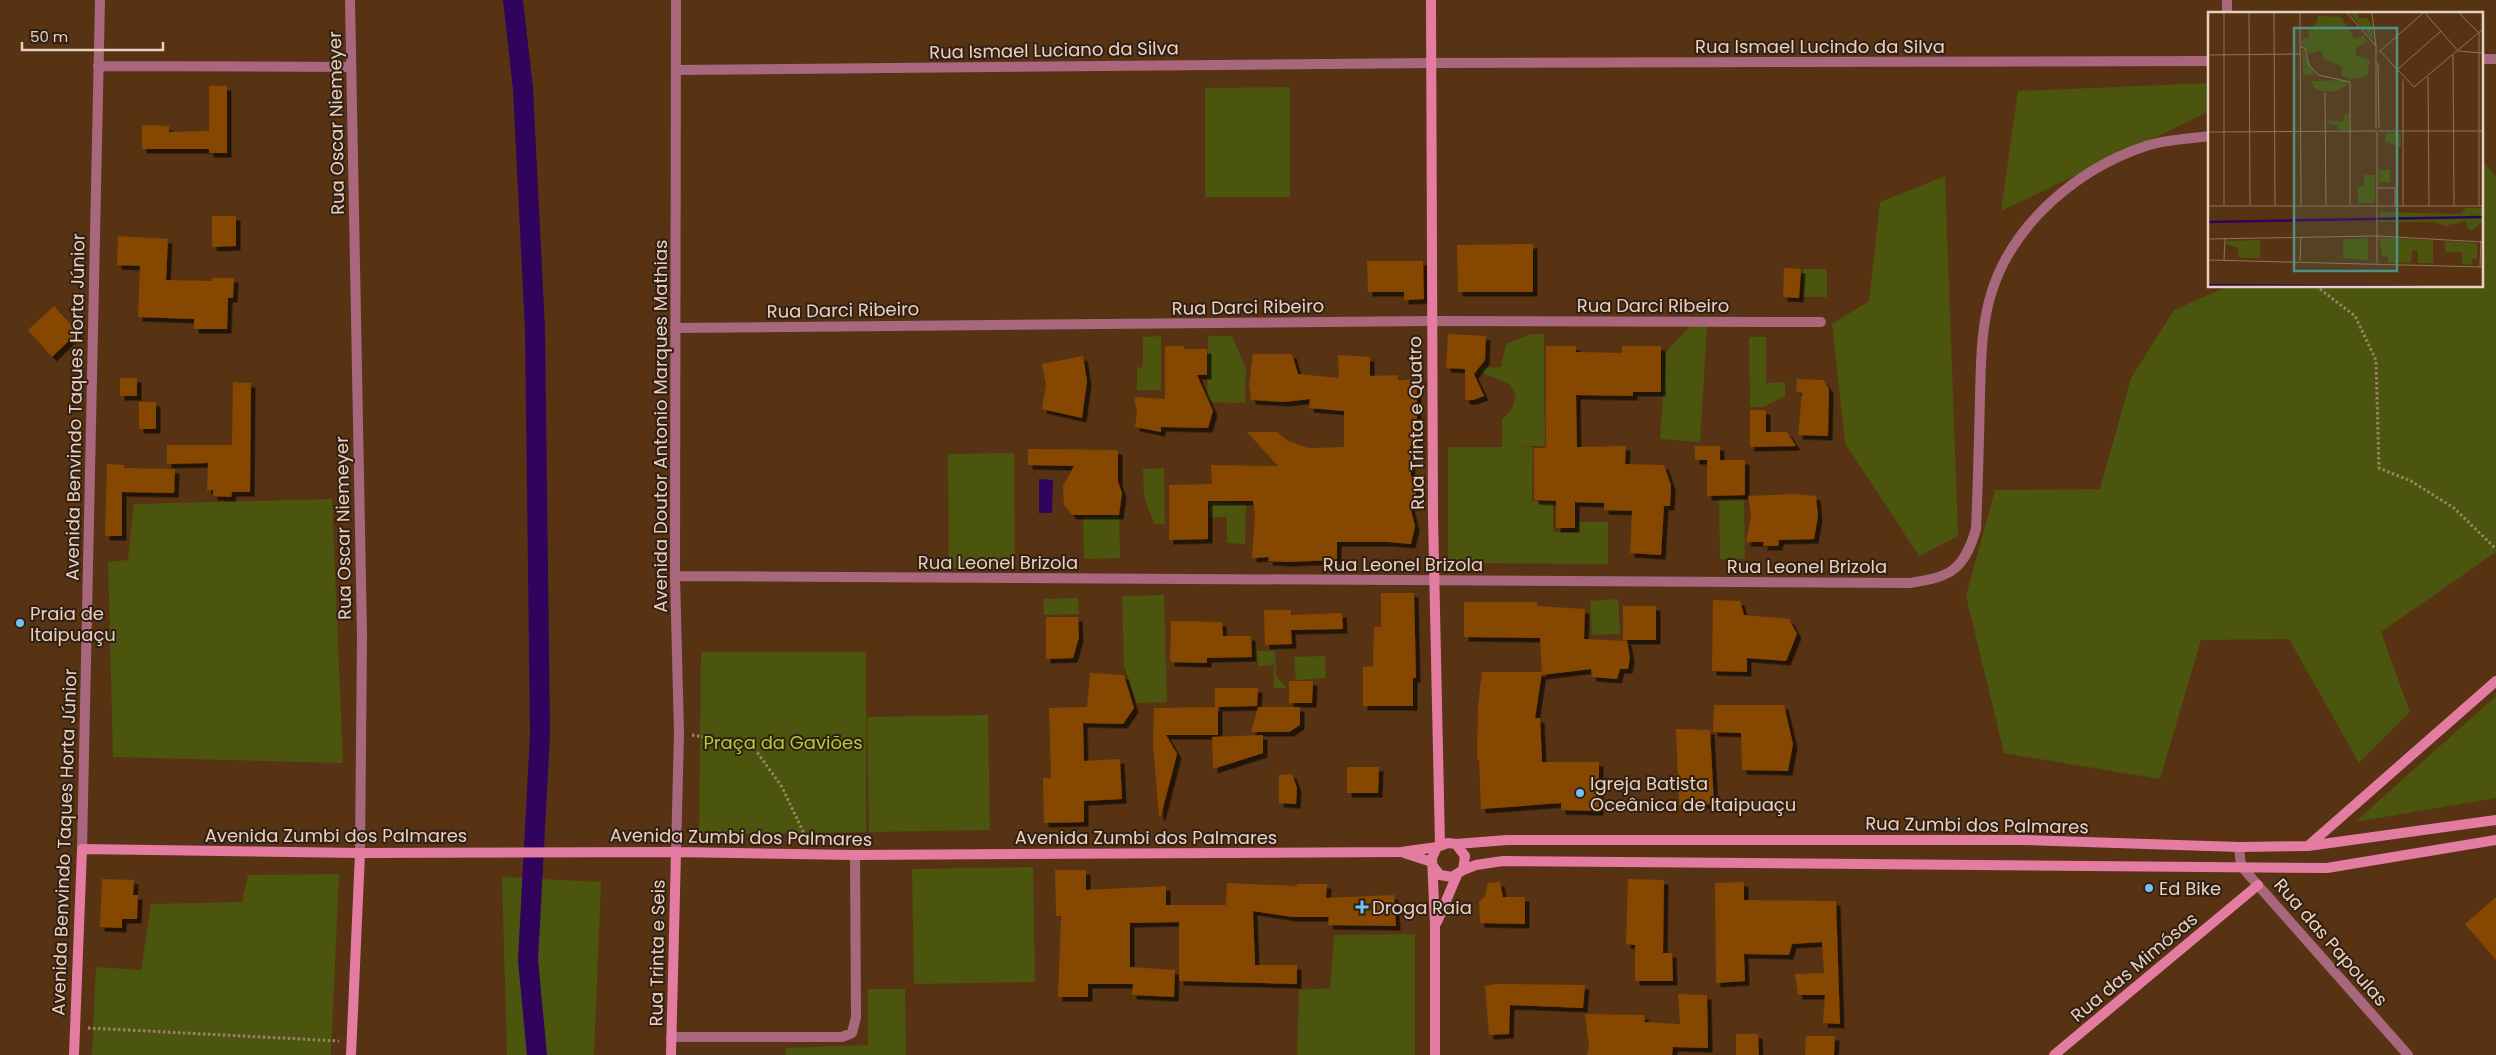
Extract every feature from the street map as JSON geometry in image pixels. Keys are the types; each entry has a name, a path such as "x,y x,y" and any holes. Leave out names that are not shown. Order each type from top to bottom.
{"street":[{"name":"Avenida Benvindo Taques Horta Júnior","path":"74,1055 82,849 100,0"},
{"name":"Rua Oscar Niemeyer","path":"350,0 362,634 360,853 351,1055"},
{"name":"Avenida Doutor Antonio Marques Mathias","path":"676,0 676,576 679,732 676,852"},
{"name":"Rua Trinta e Quatro","path":"1432,0 1431,321 1439,846"},
{"name":"Rua Ismael Lucindo da Silva","path":"1431,63 2208,61"},
{"name":"Rua Ismael Luciano da Silva","path":"677,70 1431,63"},
{"path":"98,66 351,67"},
{"name":"Rua Leonel Brizola","path":"676,576 1910,583 1940,578 1959,565 1965,558 1970,550 1976,529 1982,347 1992,291 2012,244 2041,212 2078,180 2113,159 2148,145 2208,136"},
{"name":"Rua Darci Ribeiro","path":"675,328 1431,321 1821,322"},
{"path":"2308,846 2496,681"},
{"name":"Rua Zumbi dos Palmares","path":"1456,844 1507,840 2024,840 2239,847 2308,846 2496,820"},
{"path":"1400,852 1432,864 1440,875 1446,877 1476,865 1503,861 2327,868 2496,840"},
{"path":"1400,852 1448,843 1456,844 1465,856 1460,873 1435,925"},
{"path":"1435,1055 1435,925 1432,864 1434,852 1439,846"},
{"path":"2239,847 2241,866"},
{"name":"Avenida Zumbi dos Palmares","path":"82,849 360,853 676,852 855,855 1400,852"},
{"name":"Rua Trinta e Seis","path":"671,1055 676,852"},
{"path":"671,1037 842,1037 852,1033 856,1017 855,855"},
{"name":"Rua das Papoulas","path":"2241,866 2408,1055"},
{"name":"Rua das Mimósas","path":"2058,1054 2258,885"}],"path":[{"path":"2319,288 2355,316 2376,360 2379,468 2411,481 2454,508 2496,549"},
{"path":"679,732 752,745 782,787 814,854"},
{"path":"75,1027 352,1041"}],"green space":[{"path":"2208,83 2208,112 2001,211 2018,91"},
{"path":"1290,87 1290,197 1205,197 1205,88"},
{"path":"2484,162 2496,176 2496,552 2381,632 2410,712 2359,763 2289,639 2201,640 2160,779 2004,753 1966,596 1995,490 2100,489 2131,378 2174,310 2224,288 2484,288"},
{"path":"1945,176 1958,536 1919,556 1845,443 1832,324 1869,301 1880,202"},
{"path":"1803,269 1827,269 1827,297 1803,297"},
{"path":"1690,326 1707,327 1700,442 1660,439 1666,352"},
{"path":"1531,334 1544,334 1545,446 1518,446 1533,447 1532,501 1553,502 1553,532 1578,532 1579,522 1608,522 1608,564 1448,563 1448,447 1502,447 1502,419 1511,411 1516,395 1509,384 1480,372 1482,368 1501,367 1506,344"},
{"path":"1161,336 1161,390 1137,390 1137,368 1143,367 1143,337"},
{"path":"1208,336 1232,336 1246,369 1245,403 1207,402"},
{"path":"1749,337 1766,337 1766,383 1785,382 1785,396 1763,407 1750,407"},
{"path":"1014,453 1015,567 949,568 948,454"},
{"path":"1164,468 1165,524 1154,524 1144,496 1143,469"},
{"path":"332,499 343,763 113,757 108,562 128,560 134,504"},
{"path":"1719,499 1744,499 1745,559 1720,559"},
{"path":"1210,502 1246,504 1245,544 1227,543 1227,517 1209,517"},
{"path":"1119,516 1120,558 1084,559 1083,518"},
{"path":"1164,595 1167,702 1137,703 1124,666 1122,596"},
{"path":"1078,598 1079,614 1044,615 1043,599"},
{"path":"1618,599 1620,634 1592,635 1590,601"},
{"path":"1257,651 1275,651 1276,676 1287,688 1274,688 1274,665 1258,666"},
{"name":"Praça da Gaviões","path":"701,652 866,652 866,832 699,835"},
{"path":"1325,656 1326,678 1296,680 1294,657"},
{"path":"2496,696 2496,798 2355,822"},
{"path":"988,715 990,830 869,832 867,717"},
{"path":"1033,867 1035,982 914,984 912,869"},
{"path":"339,874 331,1055 92,1055 96,967 141,970 151,904 242,902 248,875"},
{"path":"502,877 601,882 594,1055 507,1055"},
{"path":"1415,934 1415,1055 1297,1055 1299,990 1330,988 1334,935"},
{"path":"868,989 905,989 906,1055 786,1055 785,1048 868,1045"}],"shaded area":[{"path":"1039,479 1053,480 1052,513 1039,513"}],"building":[{"path":"209,86 227,86 227,153 209,153 209,149 142,149 142,125 169,126 169,132 209,131"},
{"path":"212,216 236,216 236,246 212,247"},
{"path":"118,236 168,239 166,280 212,281 212,278 234,278 233,298 228,298 227,329 194,329 194,319 138,317 140,266 117,265"},
{"path":"1533,244 1533,292 1458,292 1457,245"},
{"path":"1367,261 1423,261 1424,299 1404,300 1404,292 1368,292"},
{"path":"1784,268 1801,269 1799,298 1783,297"},
{"path":"54,306 78,332 52,357 28,330"},
{"path":"1448,334 1486,336 1485,360 1474,374 1484,396 1473,400 1465,400 1465,369 1446,368"},
{"path":"1165,346 1184,346 1184,349 1207,349 1207,375 1197,375 1213,411 1208,428 1161,427 1161,432 1135,427 1137,412 1134,397 1165,399"},
{"path":"1546,346 1576,346 1576,352 1622,353 1622,346 1661,346 1661,392 1633,392 1633,396 1576,395 1577,447 1626,446 1625,464 1664,465 1671,485 1670,506 1664,506 1661,555 1630,553 1632,511 1604,510 1604,503 1575,502 1575,528 1556,528 1556,501 1534,500 1534,448 1546,448"},
{"path":"1253,354 1292,354 1298,374 1339,378 1338,355 1370,357 1370,376 1398,375 1398,380 1417,380 1417,446 1410,446 1411,476 1416,476 1416,506 1410,506 1415,526 1411,544 1337,542 1337,560 1287,562 1268,561 1269,557 1252,558 1255,516 1253,501 1208,501 1208,539 1169,540 1169,485 1212,484 1211,465 1278,466 1247,432 1277,432 1288,441 1308,448 1344,447 1344,411 1309,408 1310,399 1284,402 1251,400 1249,385"},
{"path":"1083,356 1087,381 1082,418 1042,409 1046,385 1042,364"},
{"path":"120,378 137,378 137,396 120,396"},
{"path":"1797,379 1823,380 1829,389 1828,436 1798,435 1802,393 1796,391"},
{"path":"233,382 251,383 250,492 232,492 231,497 213,496 213,490 207,490 208,463 167,464 167,445 232,445"},
{"path":"139,402 156,402 156,429 139,429"},
{"path":"1750,410 1766,410 1766,432 1787,432 1796,446 1750,447"},
{"path":"1695,446 1720,446 1720,460 1695,460"},
{"path":"1028,449 1118,450 1118,482 1122,493 1119,515 1072,515 1064,505 1063,486 1074,466 1028,465"},
{"path":"1707,460 1745,460 1745,495 1707,496"},
{"path":"107,464 124,465 124,468 175,469 174,493 122,492 122,536 105,536"},
{"path":"1793,494 1816,496 1818,516 1814,539 1779,540 1778,546 1763,546 1764,542 1746,542 1751,516 1748,496"},
{"path":"1381,593 1414,593 1416,678 1413,678 1413,706 1363,706 1363,667 1373,666 1374,627 1381,627"},
{"path":"1713,600 1740,601 1744,615 1789,619 1797,634 1786,661 1747,658 1747,672 1712,671"},
{"path":"1464,602 1537,602 1537,606 1585,609 1584,639 1627,641 1630,658 1628,669 1620,669 1617,679 1592,677 1591,669 1542,675 1540,638 1464,637"},
{"path":"1623,606 1656,606 1656,640 1623,640"},
{"path":"1264,610 1291,610 1291,615 1342,613 1343,629 1291,630 1292,644 1265,645"},
{"path":"1046,617 1078,617 1079,637 1073,658 1046,659"},
{"path":"1171,621 1222,622 1223,636 1251,636 1252,657 1207,658 1207,663 1170,662"},
{"path":"1482,672 1542,672 1535,718 1540,718 1542,762 1599,762 1599,811 1561,810 1561,803 1481,809 1479,760 1477,760 1478,705"},
{"path":"1090,673 1124,675 1134,708 1123,724 1083,723 1084,761 1120,759 1122,799 1084,801 1084,822 1044,823 1043,778 1051,778 1049,708 1087,707"},
{"path":"1289,681 1313,681 1312,703 1289,703"},
{"path":"1215,688 1258,688 1257,706 1215,707"},
{"path":"1714,705 1784,705 1793,744 1788,771 1742,770 1741,733 1713,732"},
{"path":"1218,707 1218,735 1166,735 1177,754 1161,816 1159,816 1153,744 1154,708"},
{"path":"1258,707 1300,707 1300,725 1289,732 1251,732"},
{"path":"1676,729 1710,730 1714,804 1679,805"},
{"path":"1263,735 1263,753 1213,769 1212,737"},
{"path":"1347,767 1379,767 1378,793 1347,793"},
{"path":"1292,774 1297,788 1296,804 1279,803 1279,775"},
{"path":"1055,870 1086,870 1086,890 1166,886 1166,905 1226,905 1227,883 1297,886 1297,884 1327,884 1326,898 1394,895 1396,926 1328,925 1329,917 1292,917 1253,911 1255,965 1297,965 1297,984 1179,981 1179,922 1130,923 1130,967 1175,970 1174,997 1132,995 1133,984 1088,984 1088,997 1058,997 1061,916 1056,916"},
{"path":"102,879 134,880 133,895 138,895 137,919 122,919 122,928 100,927"},
{"path":"1628,879 1664,880 1663,953 1672,953 1673,981 1635,981 1635,945 1626,944"},
{"path":"1500,882 1503,897 1525,897 1525,924 1480,923 1479,902 1485,896 1488,883"},
{"path":"1744,882 1744,900 1836,901 1840,1024 1823,1023 1825,995 1798,995 1795,974 1824,973 1822,942 1792,944 1789,955 1744,954 1745,981 1716,983 1715,883"},
{"path":"2496,897 2496,960 2465,924"},
{"path":"1496,984 1585,985 1583,1008 1510,1005 1509,1034 1489,1035 1485,986"},
{"path":"1678,994 1707,995 1708,1048 1673,1047 1672,1055 1587,1055 1589,1046 1585,1014 1644,1015 1645,1022 1680,1024"},
{"path":"1736,1034 1758,1034 1759,1055 1736,1055"},
{"path":"1806,1036 1835,1036 1834,1055 1805,1055"}],"waterway":[{"path":"513,0 523,89 535,329 540,734 528,960 537,1055"}],"place":[{"name":"Praia de Itaipuaçu","path":"20,623"},
{"name":"Igreja Batista Oceânica de Itaipuaçu","path":"1580,793"},
{"name":"Ed Bike","path":"2149,888"},
{"name":"Droga Raia","path":"1362,907"}]}
